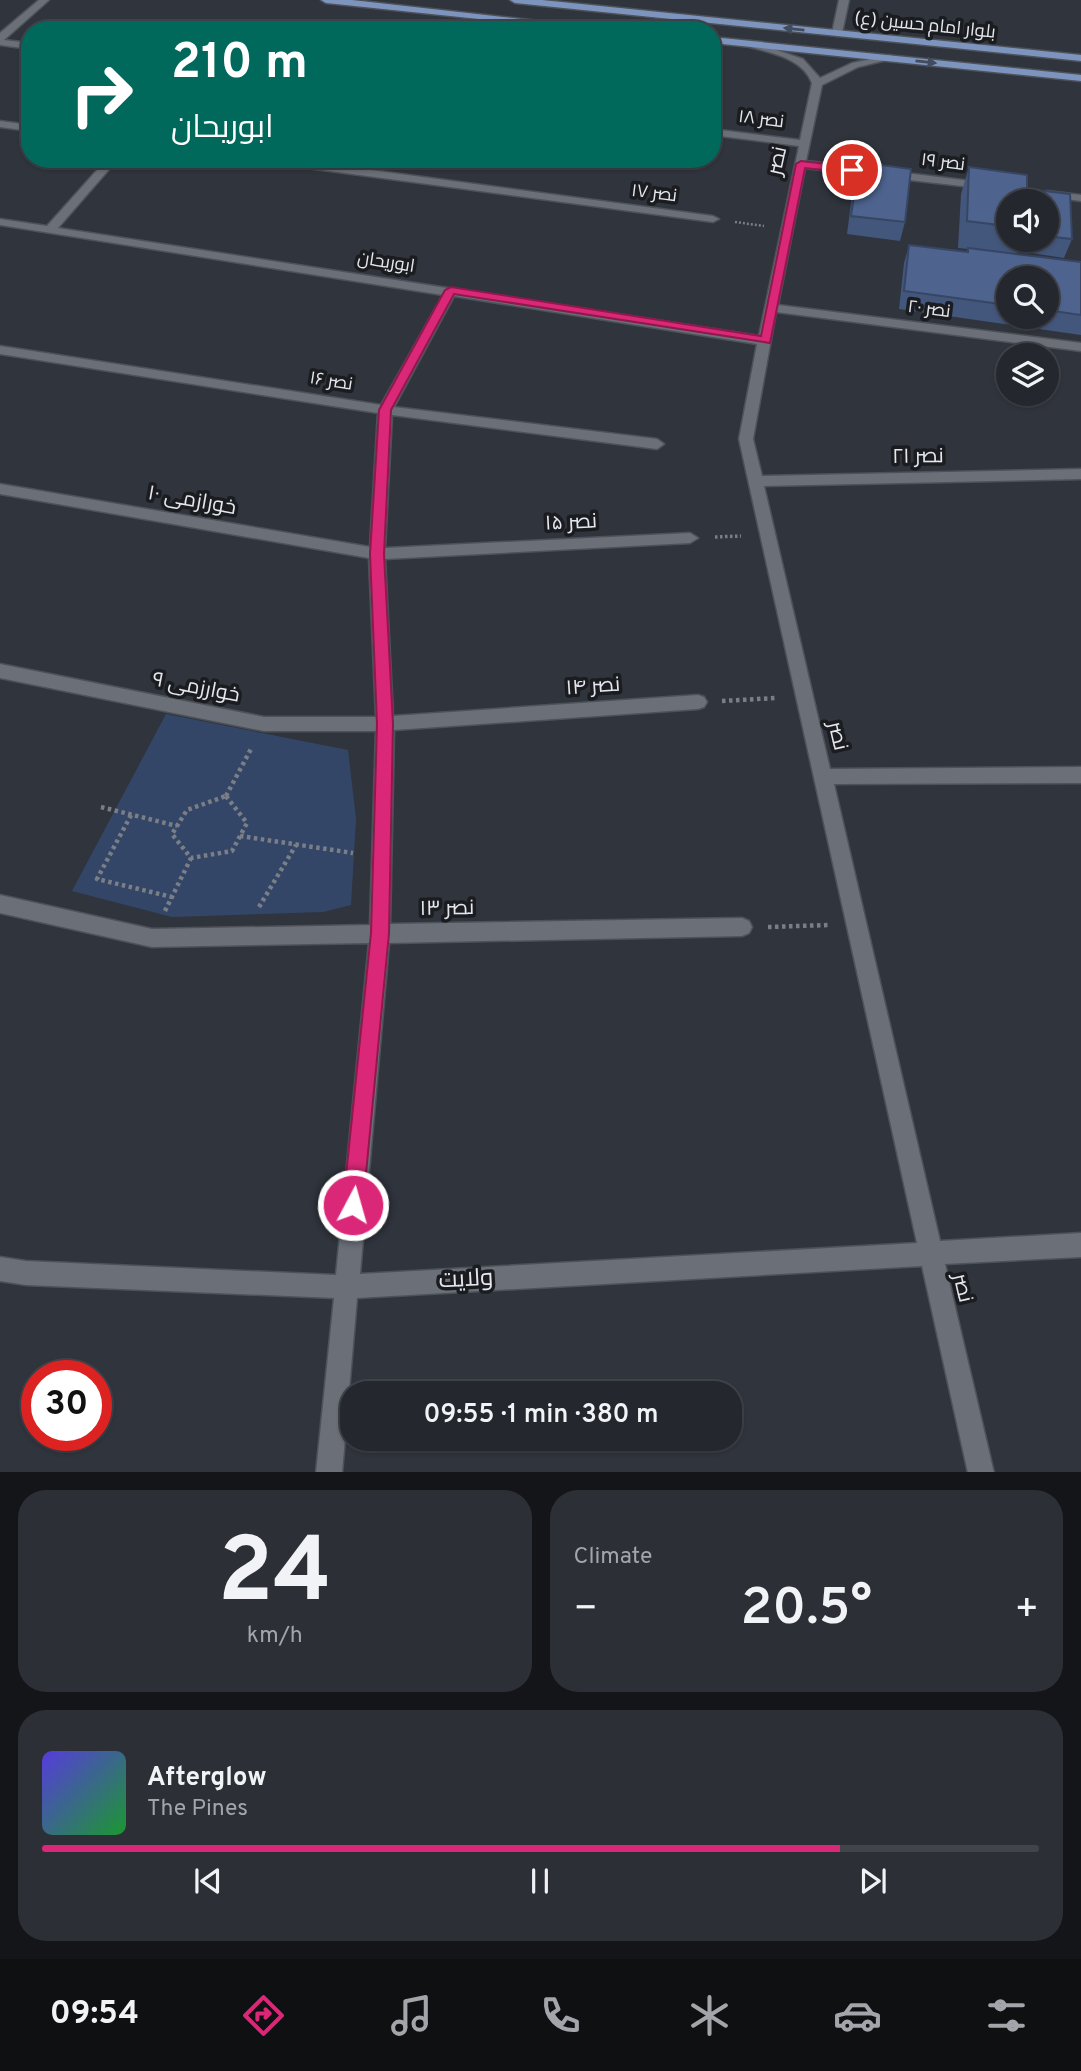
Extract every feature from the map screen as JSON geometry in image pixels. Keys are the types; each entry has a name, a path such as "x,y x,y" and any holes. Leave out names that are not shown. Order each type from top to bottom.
{"main road":[{"path":"326,0 528,21"},
{"name":"بلوار امام حسین (ع)","path":"515,0 631,17 682,21"},
{"name":"بلوار امام حسین (ع)","path":"721,24 1081,58"},
{"name":"بلوار امام حسین (ع)","path":"721,41 1081,78"}],"street":[{"path":"0,40 44,0"},
{"path":"837,33 844,0"},
{"path":"0,40 21,44"},
{"path":"750,44 806,64 816,75 817,83 855,65 890,58"},
{"name":"نصر","path":"817,83 746,439 981,1472"},
{"path":"0,124 21,127"},
{"name":"نصر ۱۸","path":"721,133 805,144"},
{"name":"نصر ۱۹","path":"801,164 1001,188"},
{"path":"50,230 105,168"},
{"name":"نصر ۱۷","path":"327,168 713,219"},
{"path":"1059,195 1081,198"},
{"name":"ابوریحان","path":"0,222 766,341"},
{"path":"329,1472 380,933 385,724 377,554 385,410 451,290"},
{"name":"نصر ۲۰","path":"772,308 1081,346"},
{"name":"نصر ۱۶","path":"0,350 385,410 657,444"},
{"name":"نصر ۲۱","path":"755,481 1081,474"},
{"name":"خورازمی ۱۰","path":"0,489 377,554"},
{"name":"نصر ۱۵","path":"377,554 690,538"},
{"name":"خوارزمی ۹","path":"0,671 264,724 385,724"},
{"name":"نصر ۱۴","path":"385,724 698,702"},
{"path":"823,778 1081,775"},
{"name":"نصر ۱۳","path":"0,904 152,939 742,927"},
{"name":"ولایت","path":"0,1269 26,1273 345,1287 1081,1245"}],"path":[{"path":"713,219 787,229"},
{"path":"690,538 768,534"},
{"path":"698,702 805,697"},
{"path":"191,858 172,834 187,810 226,796 264,724"},
{"path":"191,858 232,851 247,823 226,796"},
{"path":"101,807 177,826"},
{"path":"131,815 97,878 172,897"},
{"path":"240,836 380,857"},
{"path":"242,936 296,845"},
{"path":"152,939 191,858"},
{"path":"742,927 857,925"}],"shaded area":[{"path":"166,714 348,750 356,819 351,905 323,912 172,917 72,891"}],"building":[{"path":"859,162 911,169 905,222 851,216"},
{"path":"969,167 1027,175 1027,189 996,189 996,225 967,221"},
{"path":"1059,193 1070,194 1072,239 1059,238"},
{"path":"909,245 968,252 968,248 1081,262 1081,315 1059,312 1059,266 996,266 996,303 904,291"}],"route":[{"path":"353,1205 380,933 385,724 377,554 385,410 412,356 451,290 766,341 801,164 852,170"}]}
